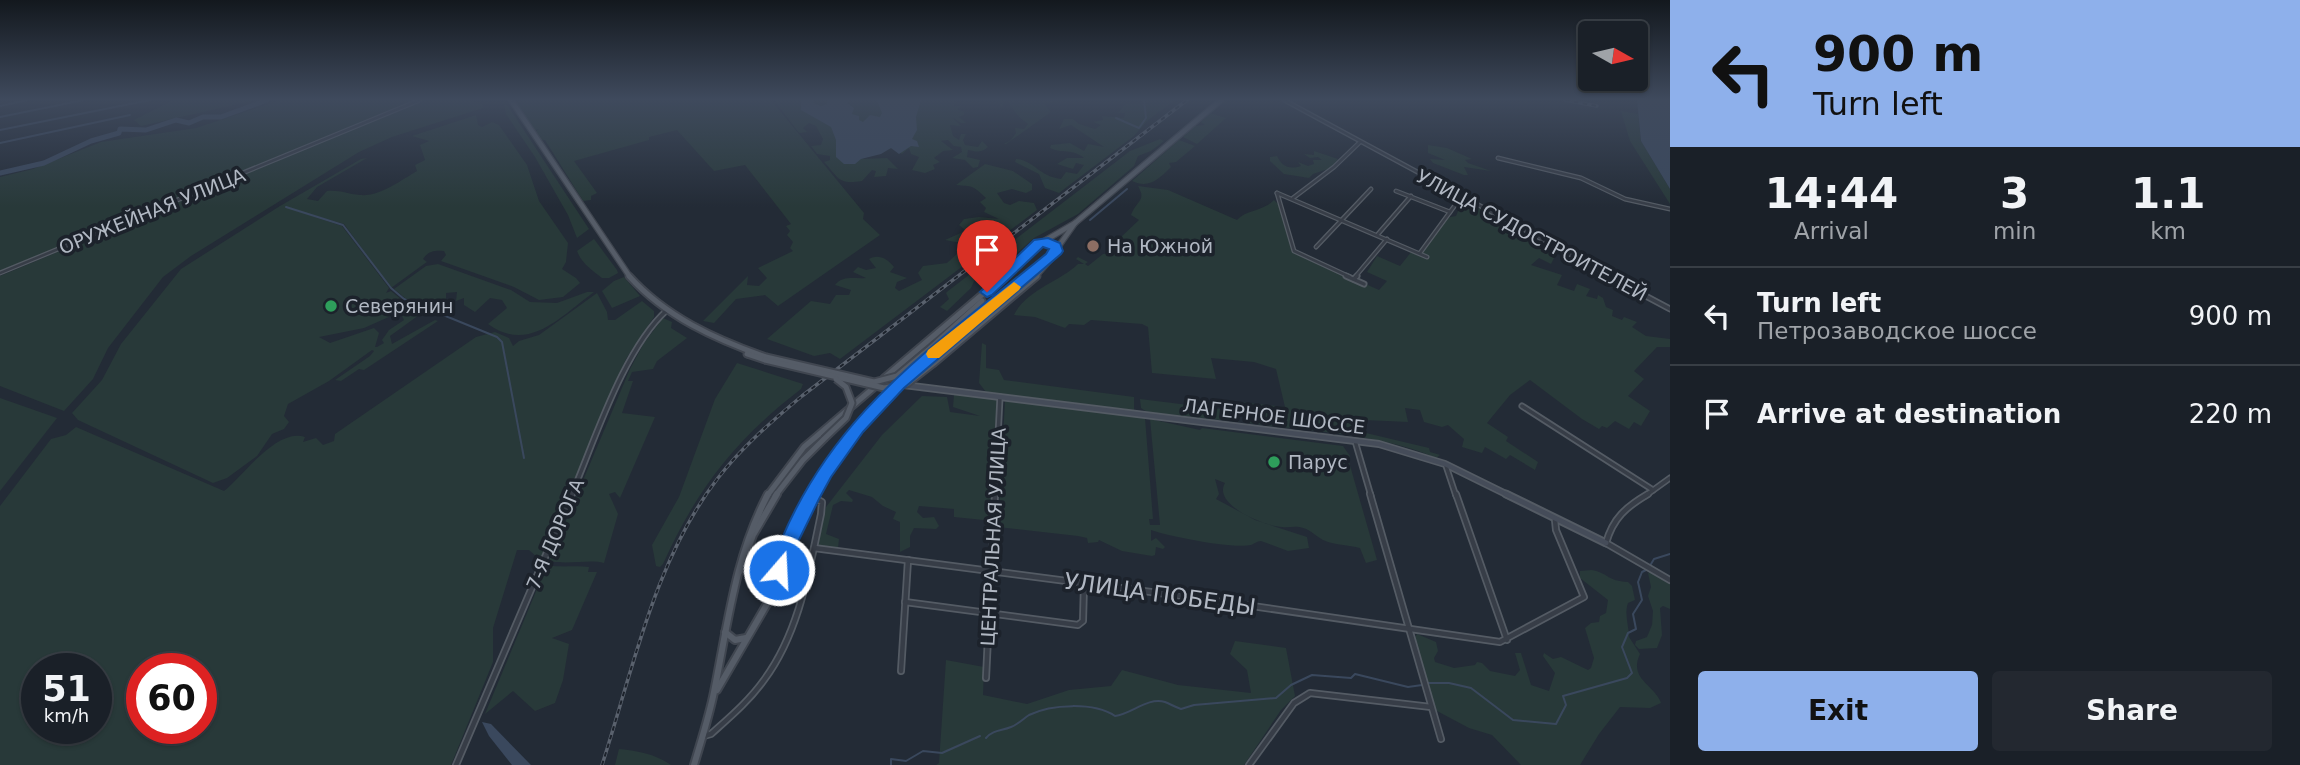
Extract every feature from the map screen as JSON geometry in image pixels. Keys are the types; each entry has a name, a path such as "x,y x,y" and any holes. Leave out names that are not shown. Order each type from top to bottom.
{"main road":[{"path":"535,136 622,268 642,291 667,310 712,340 765,358 881,388 907,384 1045,269 1075,223"},
{"path":"765,358 880,381 897,376 966,318 1039,243 1075,223 1179,136"},
{"path":"712,702 730,663 766,604 788,544 824,472 857,427 898,385 1053,255 1056,248 1052,244 1039,243"},
{"path":"694,765 712,702 724,625 735,580 755,515 769,491 792,459 814,437 1002,279"},
{"path":"735,580 744,565 752,538 779,488 802,460 848,417 852,405 850,393 833,377"},
{"path":"724,625 725,633 731,639 740,640 748,636"}],"street":[{"name":"ОРУЖЕЙНАЯ УЛИЦА","path":"0,273 333,136"},
{"name":"УЛИЦА СУДОСТРОИТЕЛЕЙ","path":"1349,136 1670,309"},
{"path":"1293,198 1334,167 1360,142"},
{"path":"1498,158 1581,178 1625,199 1670,209"},
{"path":"1317,247 1371,189"},
{"path":"1396,191 1450,212"},
{"path":"1364,284 1294,251 1277,193 1427,257"},
{"path":"1378,235 1411,196"},
{"path":"1420,253 1461,197"},
{"path":"1354,279 1387,239"},
{"name":"7-Я ДОРОГА","path":"456,765 630,359 656,320 667,310"},
{"path":"912,373 911,381 919,387"},
{"name":"ЛАГЕРНОЕ ШОССЕ","path":"898,385 1354,439 1400,449 1445,464 1606,544"},
{"name":"ЦЕНТРАЛЬНАЯ УЛИЦА","path":"986,678 1000,397"},
{"path":"1522,406 1653,490"},
{"path":"1354,439 1441,739"},
{"path":"1445,464 1507,640 1584,597 1556,530 1555,520"},
{"path":"1670,478 1620,510 1608,532 1606,544 1670,580"},
{"path":"702,737 711,734 733,714 769,673 796,619 822,505 820,500 811,496"},
{"name":"УЛИЦА ПОБЕДЫ","path":"814,548 1500,642 1507,640"},
{"path":"901,671 908,560"},
{"path":"905,602 1078,625 1083,621 1084,584"},
{"path":"1249,765 1294,703 1310,693 1431,707"}],"shaded area":[{"path":"144,136 328,136 0,271 0,177 33,169 101,142"},
{"path":"337,136 396,136 359,152 191,256 163,277 108,348 93,379 64,411 0,386 0,276"},
{"path":"412,136 506,136 527,165 539,201 568,243 566,262 562,269 580,283 563,297 539,300 514,287 441,261 446,255 444,251 438,251 427,254 423,259 427,262 391,288 344,224 285,207 342,226 389,288 386,293 391,291 402,300 426,310 390,336 392,344 435,320 438,321 364,370 359,369 341,381 335,380 370,356 374,351 372,350 329,381 288,404 284,416 289,422 284,429 272,434 257,456 227,478 213,483 78,420 72,413 102,380 121,344 181,269 280,206 361,159 367,158 317,187 307,199 318,201 327,191 368,195 383,191 417,171 415,165 425,160 420,145 429,141","holes":["400,312 404,320 389,330 382,340 384,343 377,347 379,333 374,328 330,343 319,337 364,328"]},
{"path":"521,136 528,136 589,229 577,238 568,215"},
{"path":"538,136 654,136 649,137 649,140 574,161 597,193 591,196 591,200 583,201 545,140"},
{"path":"682,136 800,136 864,213 863,219 880,235 778,306 765,295 736,299 714,323 703,321 748,276 747,285 759,286 767,278 758,268 793,251 790,248 793,242 787,235 790,231 786,226 791,224 745,165 714,171"},
{"path":"821,136 953,136 959,140 960,136 965,136 965,145 978,147 982,141 988,147 979,152 968,150 967,157 980,160 978,167 973,168 965,160 952,158 962,152 961,147 954,146 948,140 941,141 953,150 943,151 934,158 940,162 933,165 935,169 925,173 912,170 919,157 911,154 909,148 902,154 891,148 861,159 887,158 898,169 888,168 886,176 874,177 876,171 872,170 862,181 848,182 836,176 824,162 830,160 830,156 817,154 811,146 821,145"},
{"path":"1087,136 1134,136 1059,193 1045,188 1039,174 1015,162 1016,159 1022,160 1047,175 1061,179 1066,172 1077,174 1084,165 1076,163 1073,169 1057,164 1067,158 1084,158 1075,153 1054,150 1050,148 1051,145 1070,143 1084,151 1088,144 1104,147"},
{"path":"1184,136 1206,136 1197,144"},
{"path":"1628,136 1640,136 1670,189 1670,204"},
{"path":"1160,139 1164,141 1151,151 1138,156 1134,166 1078,214 1034,238 988,279 975,279 971,288 947,311 940,307 949,299 946,293 948,291 1130,151"},
{"path":"1179,140 1195,146 1176,162 1169,163 1171,167 1153,182 1144,184 1132,181"},
{"path":"1428,145 1447,148 1472,159 1465,160 1468,163 1491,171 1464,167 1468,175 1464,175 1433,163 1430,159 1445,160 1428,153"},
{"path":"1314,151 1338,159 1331,168 1309,178 1284,174 1270,161 1270,157 1277,156 1283,165 1289,167 1301,166 1298,162 1308,166 1314,164 1313,160 1322,160 1304,154 1314,155"},
{"path":"985,164 1013,171 1032,184 1032,190 1026,193 1012,189 997,193 1004,203 1034,203 1037,210 840,359 830,353 814,356 767,339 811,301 830,304 836,295 849,295 851,290 835,285 845,279 866,278 853,272 858,267 866,270 876,268 869,259 885,259 894,267 890,272 907,278 897,282 895,288 899,291 922,280 918,273 923,266 947,263 958,253 956,250 976,243 980,238 970,237 961,243 945,240 963,232 964,229 959,225 964,219 999,219 984,212 986,208 980,202 986,198 977,190 956,185"},
{"path":"1138,186 1168,190 1237,220 1274,200 1280,206 1292,251 1379,290 1387,281 1367,272 1377,256 1400,266 1412,251 1421,252 1445,218 1456,216 1463,199 1557,252 1551,264 1539,258 1531,265 1562,275 1557,285 1574,291 1577,284 1590,289 1586,296 1597,299 1598,295 1603,298 1606,307 1613,310 1612,316 1637,322 1632,327 1646,336 1670,339 1670,347 1657,347 1634,371 1644,379 1628,396 1650,411 1641,426 1634,422 1629,429 1615,421 1607,428 1602,426 1599,429 1530,380 1510,395 1487,423 1508,437 1506,441 1538,462 1535,470 1510,455 1506,459 1485,447 1482,453 1462,447 1464,439 1448,425 1442,427 1424,422 1420,410 1405,408 1408,422 1365,420 1366,433 1429,448 1430,452 1440,455 1436,458 1369,438 1247,423 1241,402 1285,407 1276,369 1254,362 1211,358 1216,379 1152,373 1148,327 1142,324 1091,320 1084,325 1069,324 1065,328 1035,317 1014,315 1019,306 1035,292 1078,264 1084,264 1076,259 1078,257 1088,262 1085,264 1088,266 1103,254 1115,253 1111,246 1115,243 1120,245 1126,240 1121,237 1139,220 1131,215 1141,198"},
{"path":"594,239 617,270 618,273 609,278 602,278 591,269 577,251"},
{"path":"438,264 511,290 530,302 557,303 594,292 557,321 531,333 517,335 503,332 488,324 507,308 502,300 490,298 475,312 464,305 464,298 456,301 457,292 446,293 446,301 430,303 438,308 434,311 405,298 394,289 426,266"},
{"path":"624,277 640,296 612,308 602,291"},
{"path":"597,293 608,320 615,320 642,301 654,311 654,317 626,359 543,557 539,559 529,550 517,550 493,628 493,662 451,765 0,765 0,506 51,439 66,435 76,427 224,491 261,455 283,439 305,437 303,442 316,438 323,445 334,441 335,434 476,337 495,332 509,338 513,346 519,341 539,335"},
{"path":"663,318 672,322 671,328 687,338 657,361 653,369 632,372 628,381 633,381 622,413 655,417 620,498 615,492 609,494 618,514 604,563 549,561 630,369 644,343"},
{"path":"982,343 986,345 986,368 999,370 1004,380 1134,397 1134,410 986,392 979,383"},
{"path":"737,363 803,384 801,389 737,447 720,468 689,512 663,564 656,566 652,545 679,497 715,399"},
{"path":"954,395 998,399 994,521 954,517 954,509 919,506 917,512 923,518 934,517 939,526 936,529 914,528 910,536 910,547 900,552 900,522 893,519 896,512 872,497 849,490 846,493 852,502 841,501 833,505 826,534 839,539 838,548 818,546 826,507 882,435 922,396 947,397 950,412 980,416 953,407"},
{"path":"0,398 57,418 0,491"},
{"path":"1140,399 1237,411 1239,422 1147,412 1141,408"},
{"path":"1005,401 1145,418 1153,519 1149,519 1150,525 1160,525 1150,419 1200,430 1202,428 1343,446 1350,456 1349,462 1377,560 1366,563 1360,548 1327,542 1309,530 1274,526 1242,513 1255,520 1307,537 1309,548 1288,551 1261,541 1242,546 1215,544 1151,530 1151,541 1156,538 1165,547 1156,547 1155,555 1152,556 1122,551 1099,540 1088,543 1087,538 1078,536 998,527","holes":["1215,479 1225,483 1223,491 1226,499 1242,513 1216,499 1219,494"]},
{"path":"547,565 589,567 588,572 597,572 572,630 552,638 569,644 563,680 555,703 535,711 513,691 485,714"},
{"path":"1592,570 1628,582 1632,586 1635,600 1628,603 1626,611 1629,637 1640,654 1637,670 1661,703 1650,708 1620,707 1580,765 1521,765 1492,735 1469,728 1437,711 1430,696 1414,639 1417,634 1436,642 1438,651 1435,662 1454,668 1475,665 1477,662 1490,671 1515,676 1520,670 1515,653 1521,653 1531,685 1549,691 1555,673 1543,656 1544,653 1553,659 1561,657 1588,670 1591,668 1594,658 1585,628 1591,623 1599,622 1600,616 1606,613 1608,600 1580,578 1580,571"},
{"path":"1652,572 1670,582 1670,609 1663,606 1660,608 1662,635 1657,648 1639,649 1635,645 1636,641 1647,637 1652,625 1648,573"},
{"path":"1235,641 1286,648 1295,696 1281,710 1244,765 936,765 939,763 946,660 984,667 983,695 1027,704 1069,690 1111,686 1122,670 1178,685 1251,693 1247,670 1230,654"},
{"path":"619,749 659,758 671,765 615,765"}],"water":[{"path":"834,136 914,136 912,139 917,141 919,147 911,146 899,154 891,148 881,154 861,159 855,164 844,164 836,157"},
{"path":"1640,136 1670,136 1670,189 1641,141"},
{"path":"482,722 491,724 531,765 512,765 489,736"}],"waterway":[{"path":"0,143 34,136"},
{"path":"0,173 44,163 91,141 110,136"},
{"path":"1090,220 1127,189"},
{"path":"286,207 343,225 391,288 404,299 497,337 502,342 524,458"},
{"path":"1427,683 1449,683 1471,688 1513,720 1556,724 1566,705 1563,696 1627,678 1632,673 1622,647 1628,633 1636,629 1633,614 1642,600 1638,582 1642,572 1648,569 1654,559 1670,554"},
{"path":"986,738 1038,711 1072,706 1096,708 1115,716 1158,701 1181,709 1194,705 1276,698 1291,685 1312,675 1351,678 1355,674 1408,687 1422,685"},
{"path":"891,765 891,759 906,761 923,751 942,753 980,736"}],"railway":[{"path":"602,765 662,579 696,510 727,467 802,396 1141,136"}],"slow traffic":[{"path":"934,354 1014,287"}],"place":[{"name":"На Южной","path":"1093,246"},
{"name":"Северянин","path":"331,306"},
{"name":"Парус","path":"1274,462"}],"route":[{"path":"779,570 788,544 824,472 857,427 898,384 1051,257 1056,247 1048,242 1039,243 987,292"}]}
